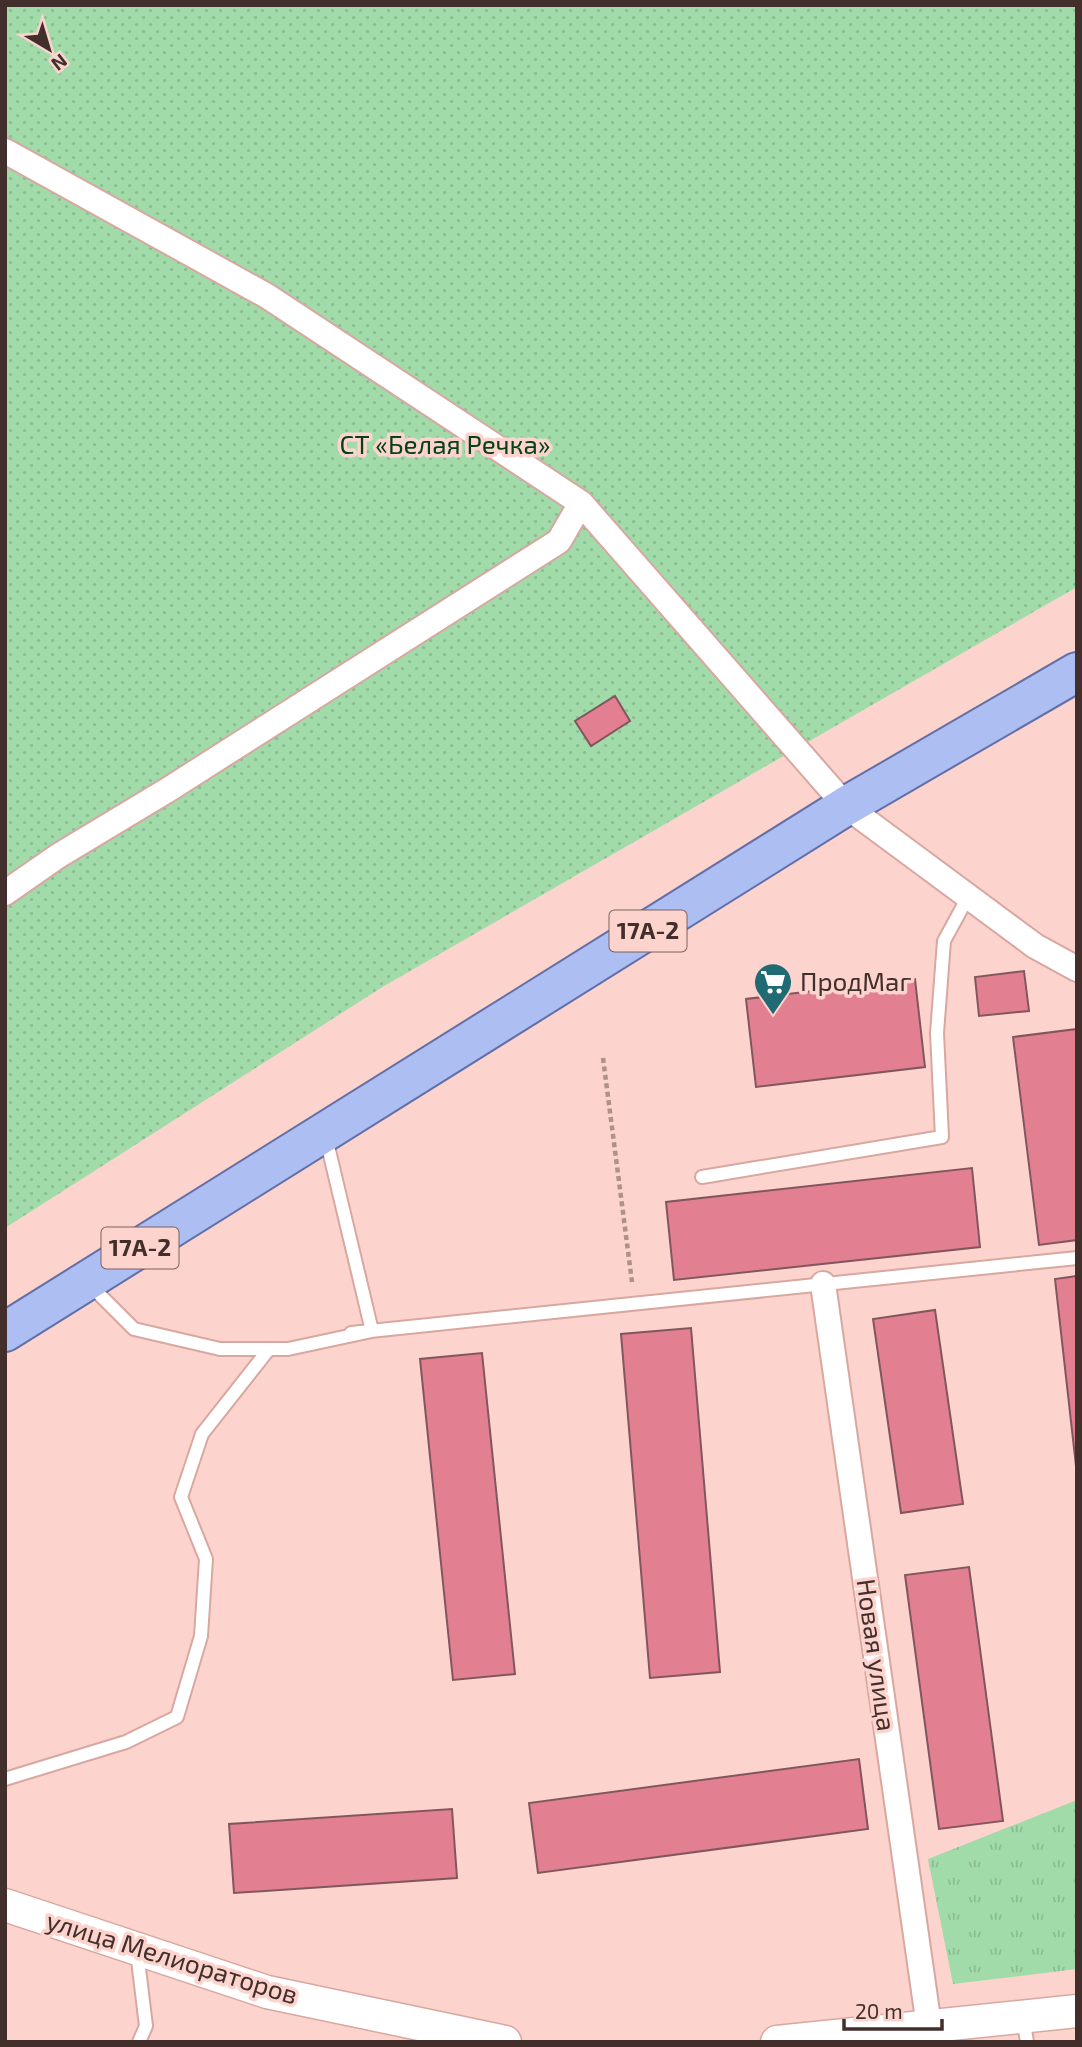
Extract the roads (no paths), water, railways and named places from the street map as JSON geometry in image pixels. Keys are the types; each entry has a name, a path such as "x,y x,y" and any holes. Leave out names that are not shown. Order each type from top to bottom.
{"main road":[{"name":"17А-2","path":"5,1332 846,806 1077,672"}],"street":[{"path":"5,151 267,296 581,503 846,806 1035,946 1077,969"},
{"path":"5,893 58,856 166,791 559,541 581,503"},
{"name":"Новая улица","path":"823,1284 929,2026"},
{"name":"улица Мелиораторов","path":"5,1905 267,1992 505,2042"},
{"path":"789,2041 929,2026 1025,2029 1077,2011"}],"lane":[{"path":"702,1177 942,1137 937,1032 944,942 968,897"},
{"path":"325,1132 372,1331"},
{"path":"351,1333 1077,1258"},
{"path":"87,1281 134,1329 220,1349 288,1349 372,1331"},
{"path":"5,1779 126,1742 177,1717 201,1636 206,1559 181,1497 202,1434 269,1349"},
{"path":"137,1949 146,2026 139,2042"}],"place":[{"name":"ПродМаг","path":"773,1016"}],"park label":[{"name":"СТ «Белая Речка»","path":"445,445"}]}
